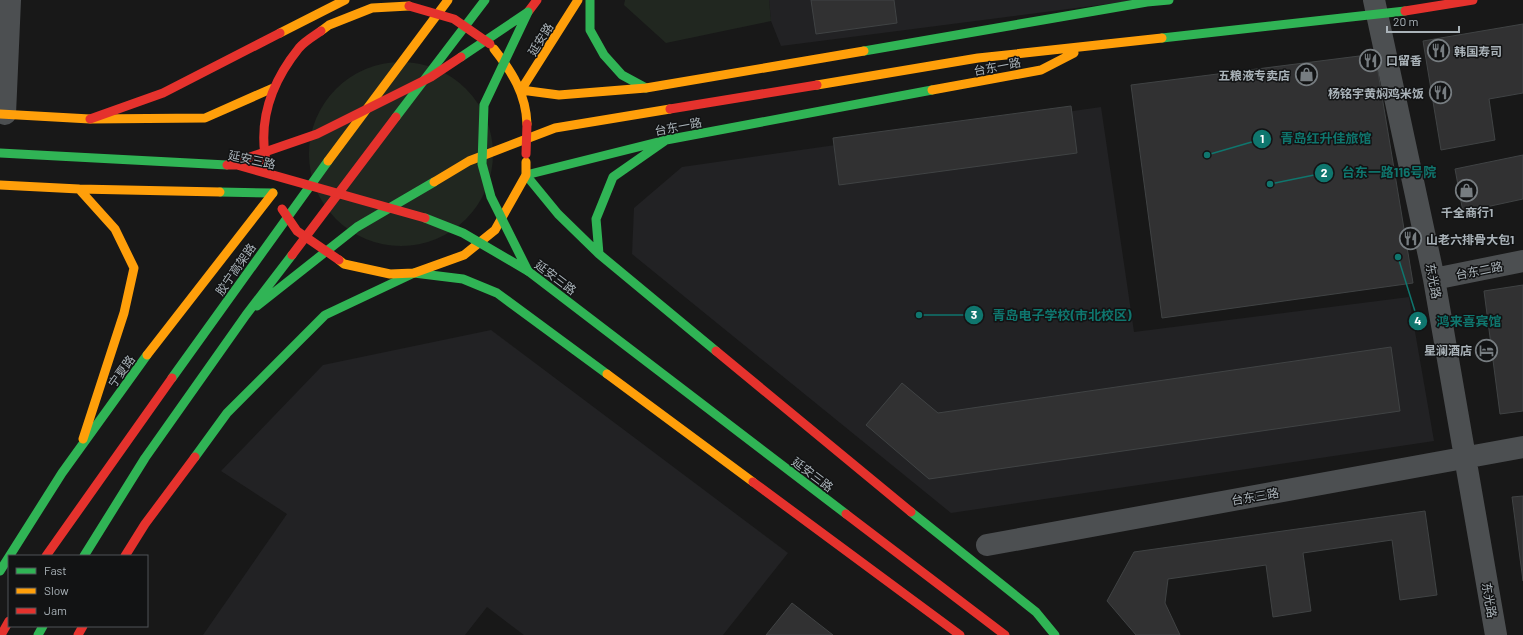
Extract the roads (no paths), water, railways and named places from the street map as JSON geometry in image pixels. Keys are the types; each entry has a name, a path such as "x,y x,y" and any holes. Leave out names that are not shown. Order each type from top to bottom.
{"main road":[{"path":"90,119 163,93 345,0"},
{"name":"胶宁高架路","path":"47,555 308,187 448,0"},
{"path":"85,555 145,458 246,315 485,0"},
{"path":"528,271 491,197 482,164 484,105 528,12 536,0"},
{"name":"延安路","path":"521,90 578,0"},
{"path":"590,0 590,30 604,55 622,75 646,88"},
{"path":"521,90 559,95 646,88 1147,2 1169,0"},
{"name":"台东一路","path":"526,175 666,140 1041,70 1086,47 1376,8 1473,0"},
{"path":"125,555 145,524 227,413 325,315 414,273 464,255 495,230 526,175 527,111 521,90 510,69 490,44 454,19 409,6 389,3 329,24 300,47 273,88 267,107 263,150 273,193 297,231 344,264 390,274 414,273 463,279 497,293 960,635"},
{"path":"227,165 317,134 431,76 528,12"},
{"path":"246,315 357,227 469,161 555,128 978,58 1086,47"},
{"path":"3,114 90,119 205,118 273,88"},
{"path":"599,254 596,219 613,177 666,140"},
{"name":"延安三路","path":"0,153 237,165 418,215 463,233 528,271 1006,635"},
{"path":"526,175 558,214 599,254 943,538 1036,612 1055,635"},
{"path":"0,185 79,190 273,193"},
{"path":"79,190 115,229 134,268 124,313 81,445"},
{"name":"宁夏路","path":"9,555 81,445 153,348 273,193"},
{"name":"宁夏路","path":"0,571 8,557"},
{"path":"1,635 8,623"}],"street":[{"path":"3,114 10,0"},
{"name":"东光路","path":"1376,8 1434,279 1496,635"},
{"name":"台东二路","path":"1434,279 1523,261"},
{"name":"台东三路","path":"987,545 1523,447"}],"place":[{"name":"韩国寿司","path":"1439,51"},
{"name":"口留香","path":"1371,60"},
{"name":"五粮液专卖店","path":"1306,75"},
{"name":"杨铭宇黄焖鸡米饭","path":"1440,93"},
{"name":"青岛红升佳旅馆","path":"1207,155"},
{"name":"台东一路116号院","path":"1270,184"},
{"name":"千全商行1","path":"1467,191"},
{"name":"山老六排骨大包1","path":"1410,239"},
{"name":"鸿来喜宾馆","path":"1398,257"},
{"name":"青岛电子学校(市北校区)","path":"919,315"},
{"name":"星澜酒店","path":"1487,350"}]}
